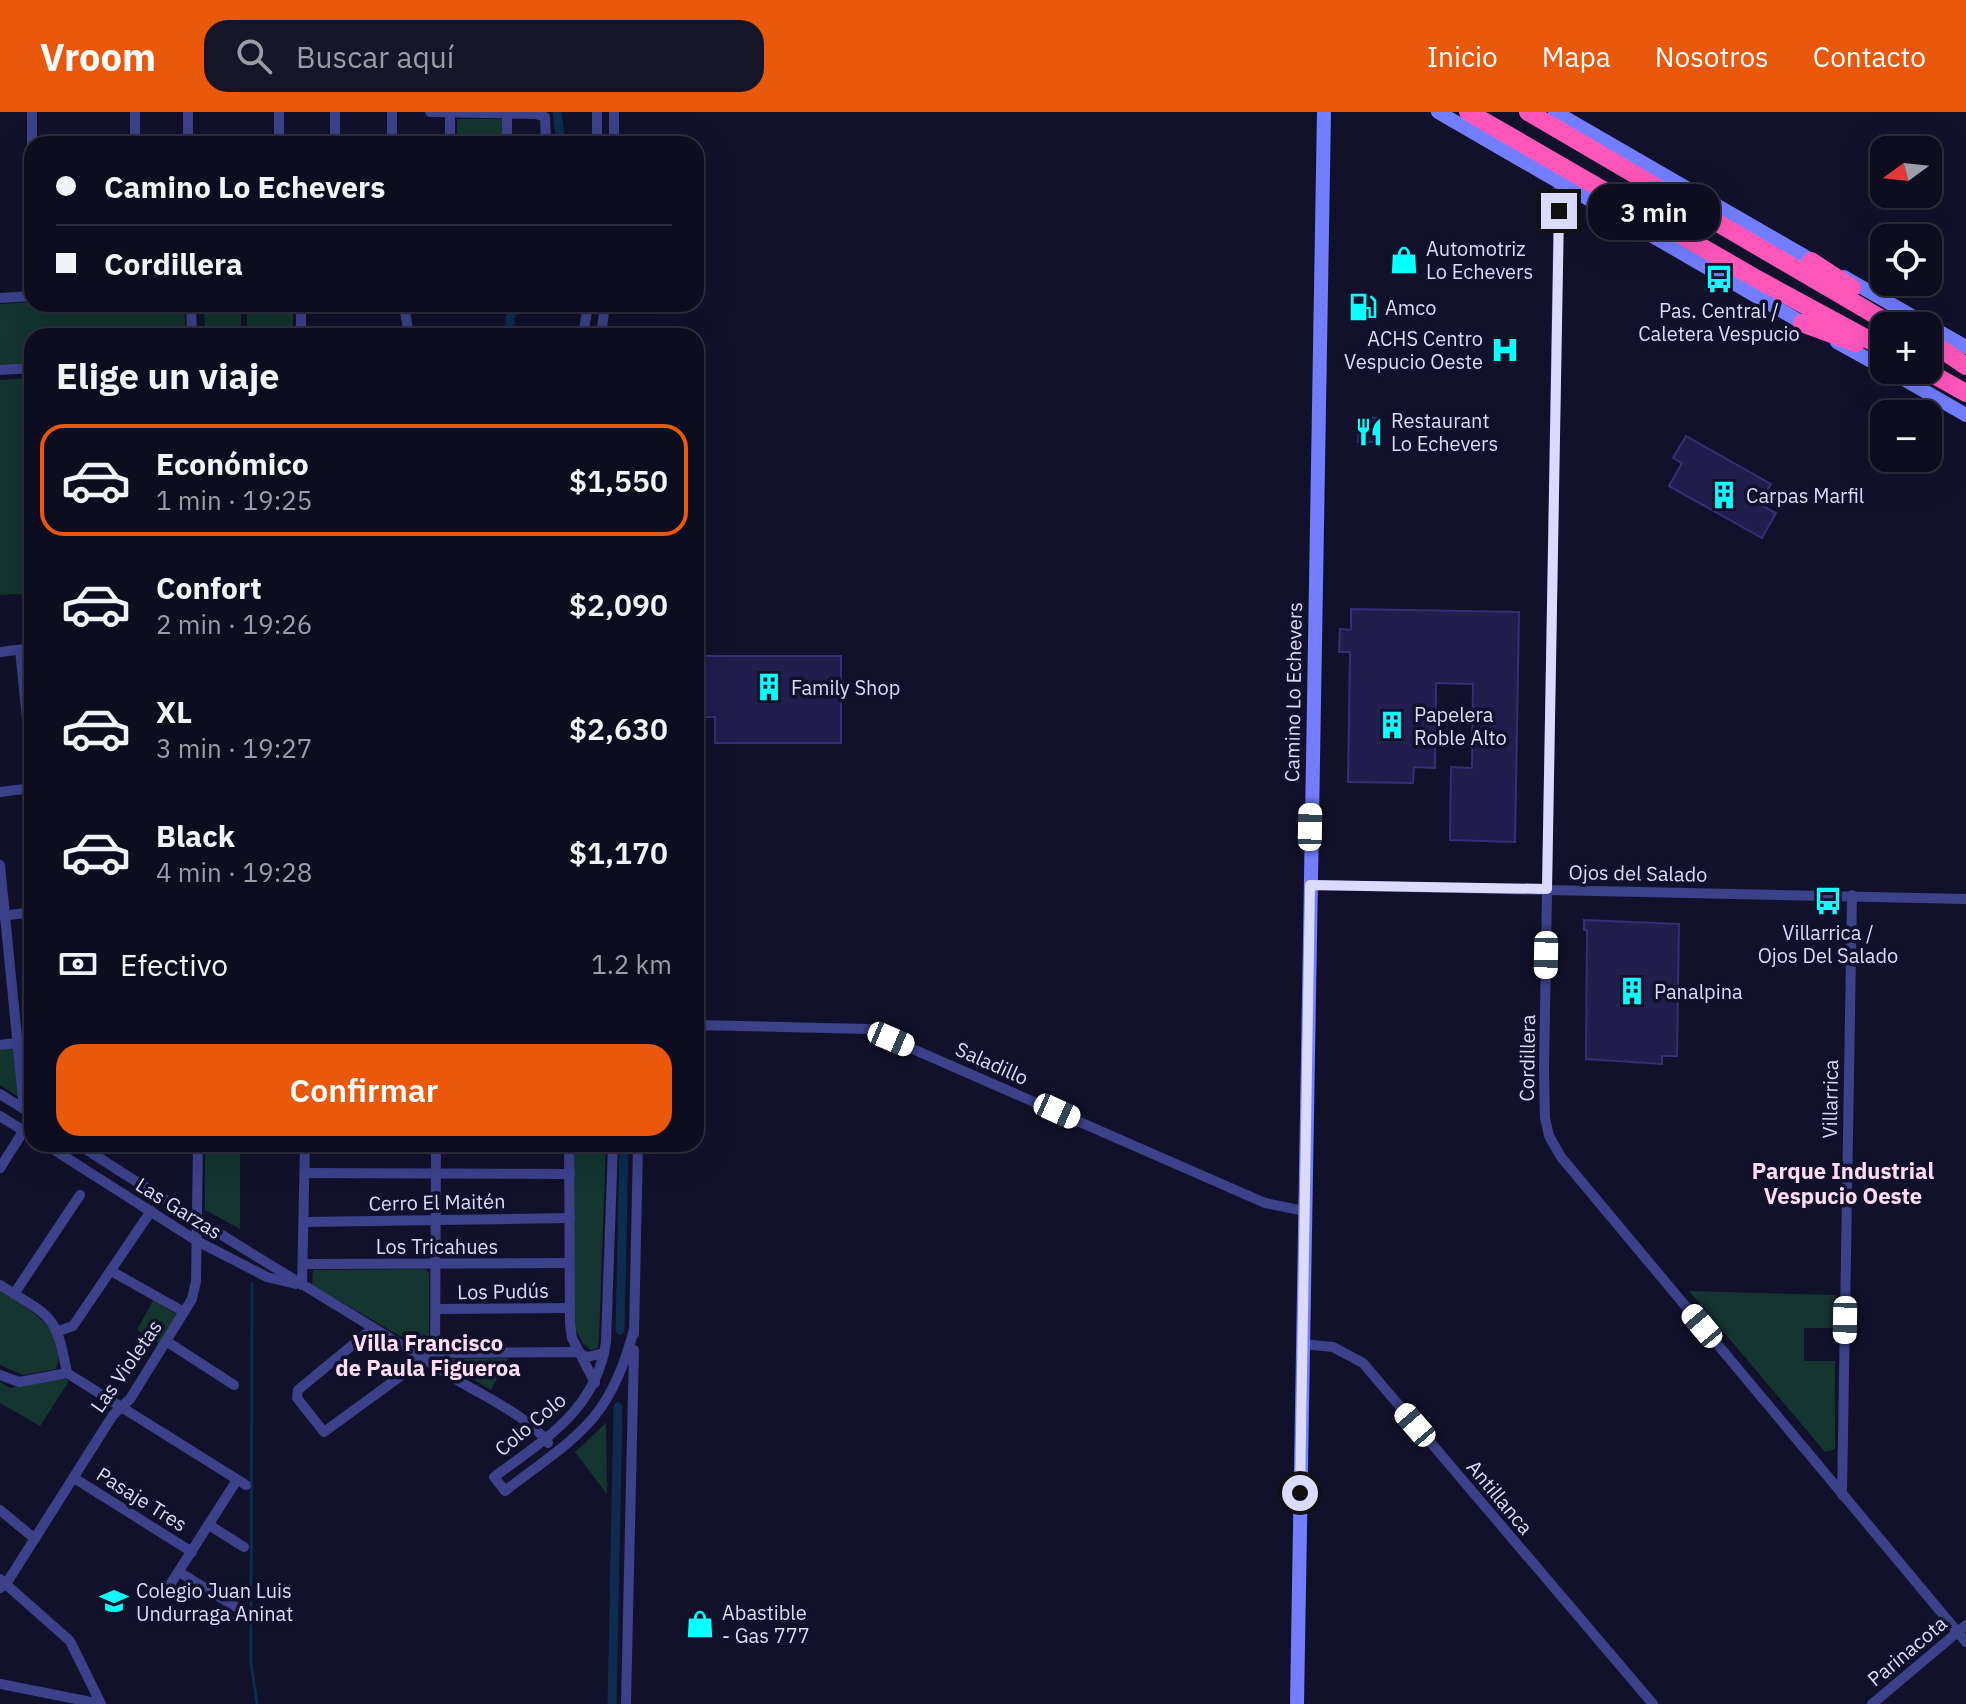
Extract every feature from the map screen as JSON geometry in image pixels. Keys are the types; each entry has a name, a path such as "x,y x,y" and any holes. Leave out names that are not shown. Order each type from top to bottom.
{"highway":[{"path":"1468,112 1757,279 1870,340"},
{"path":"1528,112 1870,312"},
{"path":"1811,261 1886,312"},
{"path":"1802,323 1870,349"},
{"path":"1942,352 1966,367"},
{"path":"1942,380 1966,393"}],"main road":[{"name":"Camino Lo Echevers","path":"1297,1704 1324,112"},
{"path":"1438,112 1870,360"},
{"path":"1555,112 1966,347"},
{"path":"1912,384 1966,415"}],"street":[{"path":"32,112 32,136"},
{"path":"135,112 135,136"},
{"path":"188,112 188,136"},
{"path":"279,112 279,136"},
{"path":"335,112 335,136"},
{"path":"392,112 392,136"},
{"path":"430,112 545,117 546,136"},
{"path":"450,112 450,136"},
{"path":"597,112 597,136"},
{"path":"614,112 614,136"},
{"path":"507,113 507,136"},
{"name":"Cordillera","path":"1559,181 1544,1110 1553,1143 1842,1495 1962,1628 1966,1642"},
{"path":"0,298 24,296"},
{"path":"0,370 24,368"},
{"path":"0,652 24,649"},
{"path":"20,650 24,689"},
{"path":"0,792 24,789"},
{"path":"0,865 3,916 24,1078"},
{"name":"Ojos del Salado","path":"1310,885 1966,899"},
{"name":"Villarrica","path":"1842,1495 1852,895"},
{"path":"3,916 24,913"},
{"name":"Saladillo","path":"704,1025 867,1029 1265,1203 1305,1211"},
{"path":"0,1045 24,1042"},
{"path":"0,1094 24,1109"},
{"path":"0,1116 24,1131"},
{"path":"0,1168 24,1138"},
{"name":"Las Garzas","path":"58,1152 197,1241 267,1277 302,1285"},
{"name":"Las Garzas","path":"90,1152 197,1222 530,1425 554,1453"},
{"name":"Las Violetas","path":"2,1583 35,1539 121,1407 130,1399 184,1312 195,1287 198,1152"},
{"path":"302,1285 305,1264 305,1152"},
{"path":"435,1366 436,1152"},
{"path":"569,1152 569,1308 572,1336 595,1383"},
{"name":"Colo Colo","path":"613,1152 604,1353 595,1383 573,1415 494,1477 505,1491 590,1424 611,1396 624,1367 634,1329"},
{"name":"Colo Colo","path":"626,1704 638,1152"},
{"path":"305,1173 570,1174"},
{"path":"14,1294 80,1195"},
{"path":"59,1331 73,1326 151,1211"},
{"name":"Cerro El Maitén","path":"305,1222 570,1218"},
{"name":"Los Tricahues","path":"305,1264 569,1263"},
{"path":"111,1271 184,1312"},
{"path":"0,1285 48,1316 59,1331 67,1373"},
{"name":"Los Pudús","path":"437,1309 569,1308"},
{"path":"373,1328 298,1390 297,1398 321,1431 327,1432 436,1348 578,1352 587,1357 604,1353"},
{"path":"166,1341 234,1385"},
{"name":"Antillanca","path":"1303,1344 1333,1347 1363,1363 1653,1704"},
{"path":"0,1375 19,1382 67,1373 242,1482 209,1525 166,1591"},
{"path":"611,1396 624,1395 633,1400"},
{"name":"Pasaje Tres","path":"74,1478 192,1552"},
{"path":"0,1510 35,1539"},
{"path":"209,1525 244,1547"},
{"path":"179,1572 236,1607"},
{"path":"2,1583 70,1641 101,1704"},
{"name":"Parinacota","path":"1872,1704 1962,1628"},
{"path":"0,1684 101,1704"}],"green space":[{"path":"457,119 503,119 503,135 457,135"},
{"path":"24,302 24,312 184,312 186,328 24,328 24,364 0,365 0,304"},
{"path":"204,312 241,312 241,328 205,328"},
{"path":"247,312 293,312 293,328 247,328"},
{"path":"24,378 24,594 0,595 0,380"},
{"path":"18,1046 18,1097 0,1085 0,1048"},
{"path":"205,1152 240,1152 240,1229 205,1210"},
{"path":"572,1152 606,1152 598,1348 591,1350 583,1344 575,1328"},
{"path":"425,1269 429,1273 429,1347 426,1351 312,1285 313,1270"},
{"path":"0,1291 33,1313 52,1332 58,1343 56,1369 23,1375 0,1365"},
{"path":"1689,1291 1836,1295 1836,1328 1804,1328 1804,1361 1835,1361 1835,1449 1825,1452"},
{"path":"153,1300 179,1316 160,1344 137,1330"},
{"path":"508,1358 491,1390 445,1362 445,1359"},
{"path":"63,1378 69,1381 40,1426 0,1403 0,1382 10,1388"},
{"path":"606,1423 607,1494 575,1452"}],"building":[{"name":"Restaurant Lo Echevers","path":"1364,417 1379,418 1379,442 1358,442 1359,428 1364,429"},
{"name":"Carpas Marfil","path":"1686,436 1771,484 1759,504 1776,513 1762,538 1669,486 1682,463 1673,458"},
{"name":"Papelera Roble Alto","path":"1351,609 1519,612 1515,842 1450,840 1451,767 1472,768 1473,684 1436,683 1435,768 1414,767 1413,783 1348,782 1350,652 1339,652 1340,629 1351,630"},
{"name":"Family Shop","path":"704,656 841,656 841,743 715,743 715,717 704,717"},
{"name":"Panalpina","path":"1584,920 1679,924 1677,1056 1662,1056 1662,1064 1586,1059 1587,930 1584,930"}],"waterway":[{"path":"557,112 560,136"},
{"path":"510,328 513,312"},
{"path":"620,1330 624,1152"},
{"path":"252,1284 251,1663 257,1704"},
{"path":"612,1704 618,1407"}],"place":[{"name":"Automotriz Lo Echevers","path":"1404,260"},
{"name":"Pas. Central / Caletera Vespucio","path":"1719,279"},
{"name":"Amco","path":"1363,307"},
{"name":"ACHS Centro Vespucio Oeste","path":"1505,350"},
{"name":"Restaurant Lo Echevers","path":"1369,432"},
{"name":"Carpas Marfil","path":"1724,495"},
{"name":"Family Shop","path":"769,687"},
{"name":"Papelera Roble Alto","path":"1392,725"},
{"name":"Villarrica / Ojos Del Salado","path":"1828,901"},
{"name":"Panalpina","path":"1632,991"},
{"name":"Colegio Juan Luis Undurraga Aninat","path":"114,1601"},
{"name":"Abastible - Gas 777","path":"700,1624"}],"district":[{"name":"Parque Industrial Vespucio Oeste","path":"1843,1182"},
{"name":"Villa Francisco de Paula Figueroa","path":"428,1354"}],"route":[{"path":"1300,1493 1310,885 1547,889 1559,211"}]}
